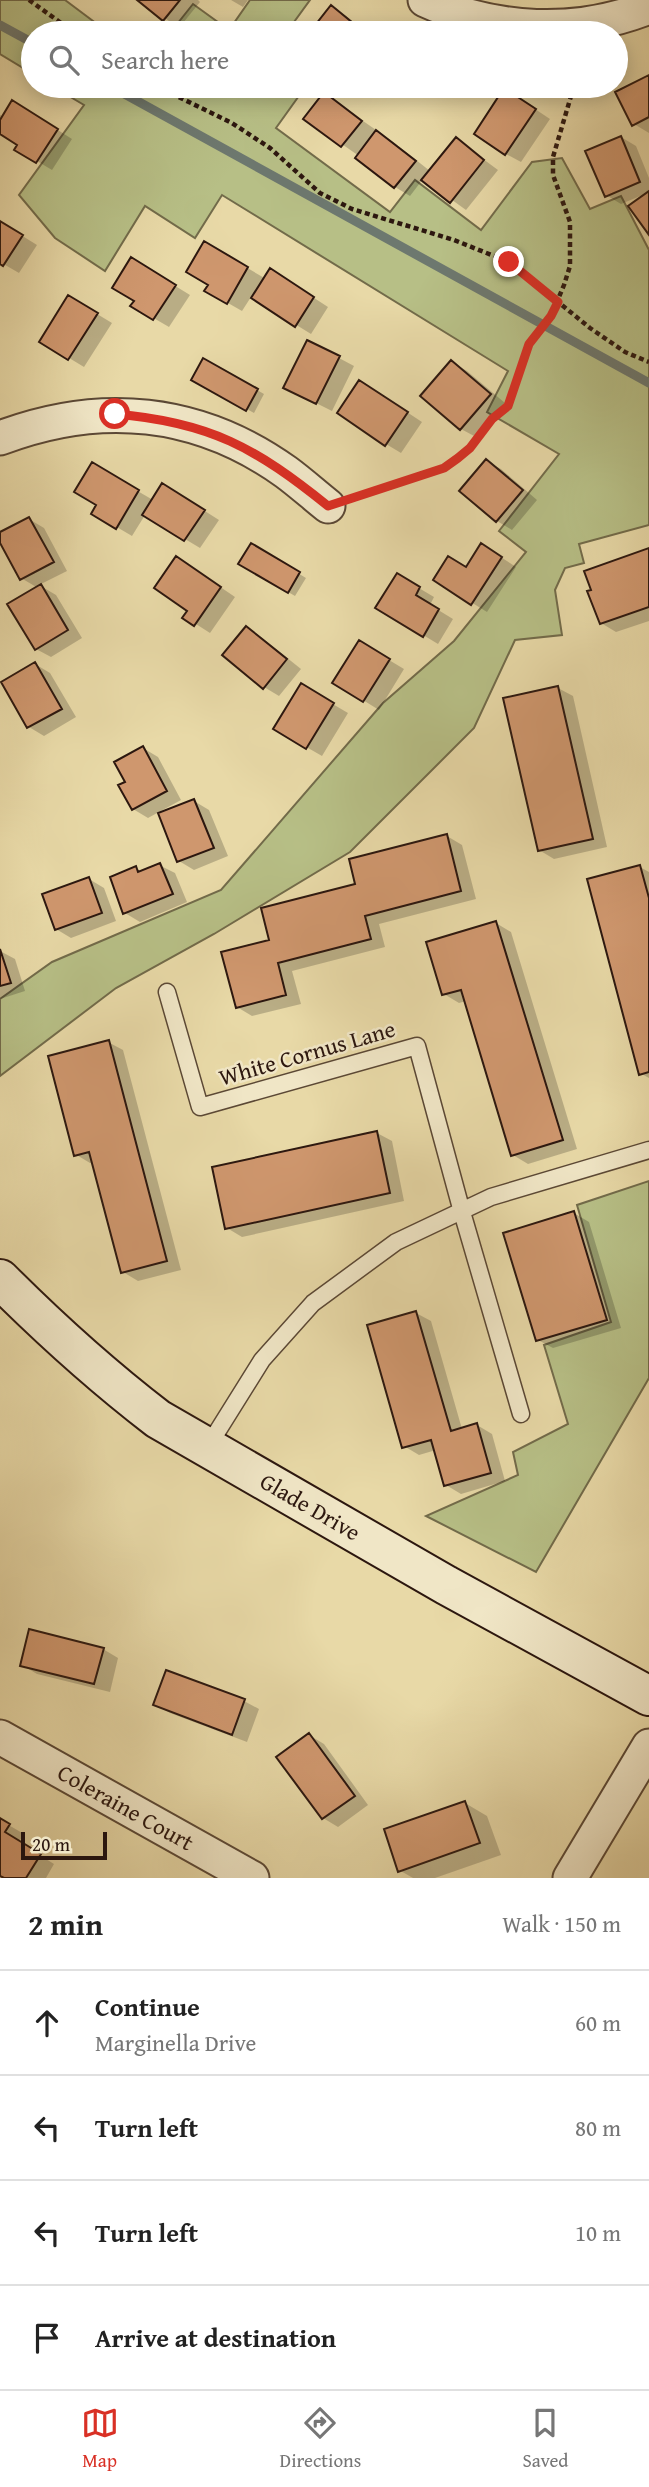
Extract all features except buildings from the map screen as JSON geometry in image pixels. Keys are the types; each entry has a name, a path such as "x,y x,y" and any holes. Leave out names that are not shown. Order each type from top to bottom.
{"street":[{"path":"425,0 490,21"},
{"path":"598,21 649,7"},
{"path":"0,438 29,427 75,417 115,414 157,418 198,427 241,445 285,471 328,506"},
{"name":"Glade Drive","path":"0,1279 53,1332 158,1419 446,1585 649,1696"},
{"name":"Coleraine Court","path":"0,1737 252,1878"},
{"path":"570,1878 649,1746"}],"lane":[{"name":"White Cornus Lane","path":"167,992 201,1107 417,1046 521,1414"},
{"path":"207,1448 262,1360 313,1303 396,1242 491,1197 649,1150"}],"path":[{"path":"29,0 58,21"},
{"path":"181,98 233,123 270,148 320,193 352,209 490,253 517,268 625,352 649,362"},
{"path":"328,506 444,468 470,448 492,419 508,406 529,344 551,316 570,266 570,222 553,175 553,158 570,98"}],"green space":[{"path":"0,0 65,0 93,21 21,21 21,67 0,54"},
{"path":"250,0 310,0 295,21 235,21"},
{"path":"193,4 217,21 180,21"},
{"path":"72,98 297,98 276,128 390,212 415,180 481,230 532,162 562,158 590,209 621,196 649,250 649,525 579,544 584,563 565,568 555,590 562,635 515,640 474,728 350,852 214,934 116,988 0,1076 0,999 52,962 221,890 383,703 454,641 526,552 499,531 559,454 487,412 508,371 222,195 195,238 145,206 105,271 55,238 19,195 84,105"},
{"path":"649,1181 649,1378 536,1572 426,1516 518,1475 513,1452 568,1424 544,1345 611,1322 577,1205"}],"waterway":[{"path":"0,25 21,36"},
{"path":"132,98 649,383"}],"route":[{"path":"115,414 157,418 198,427 241,445 285,471 328,506 444,468 470,448 492,419 508,406 529,344 551,316 558,302 509,262"}]}
